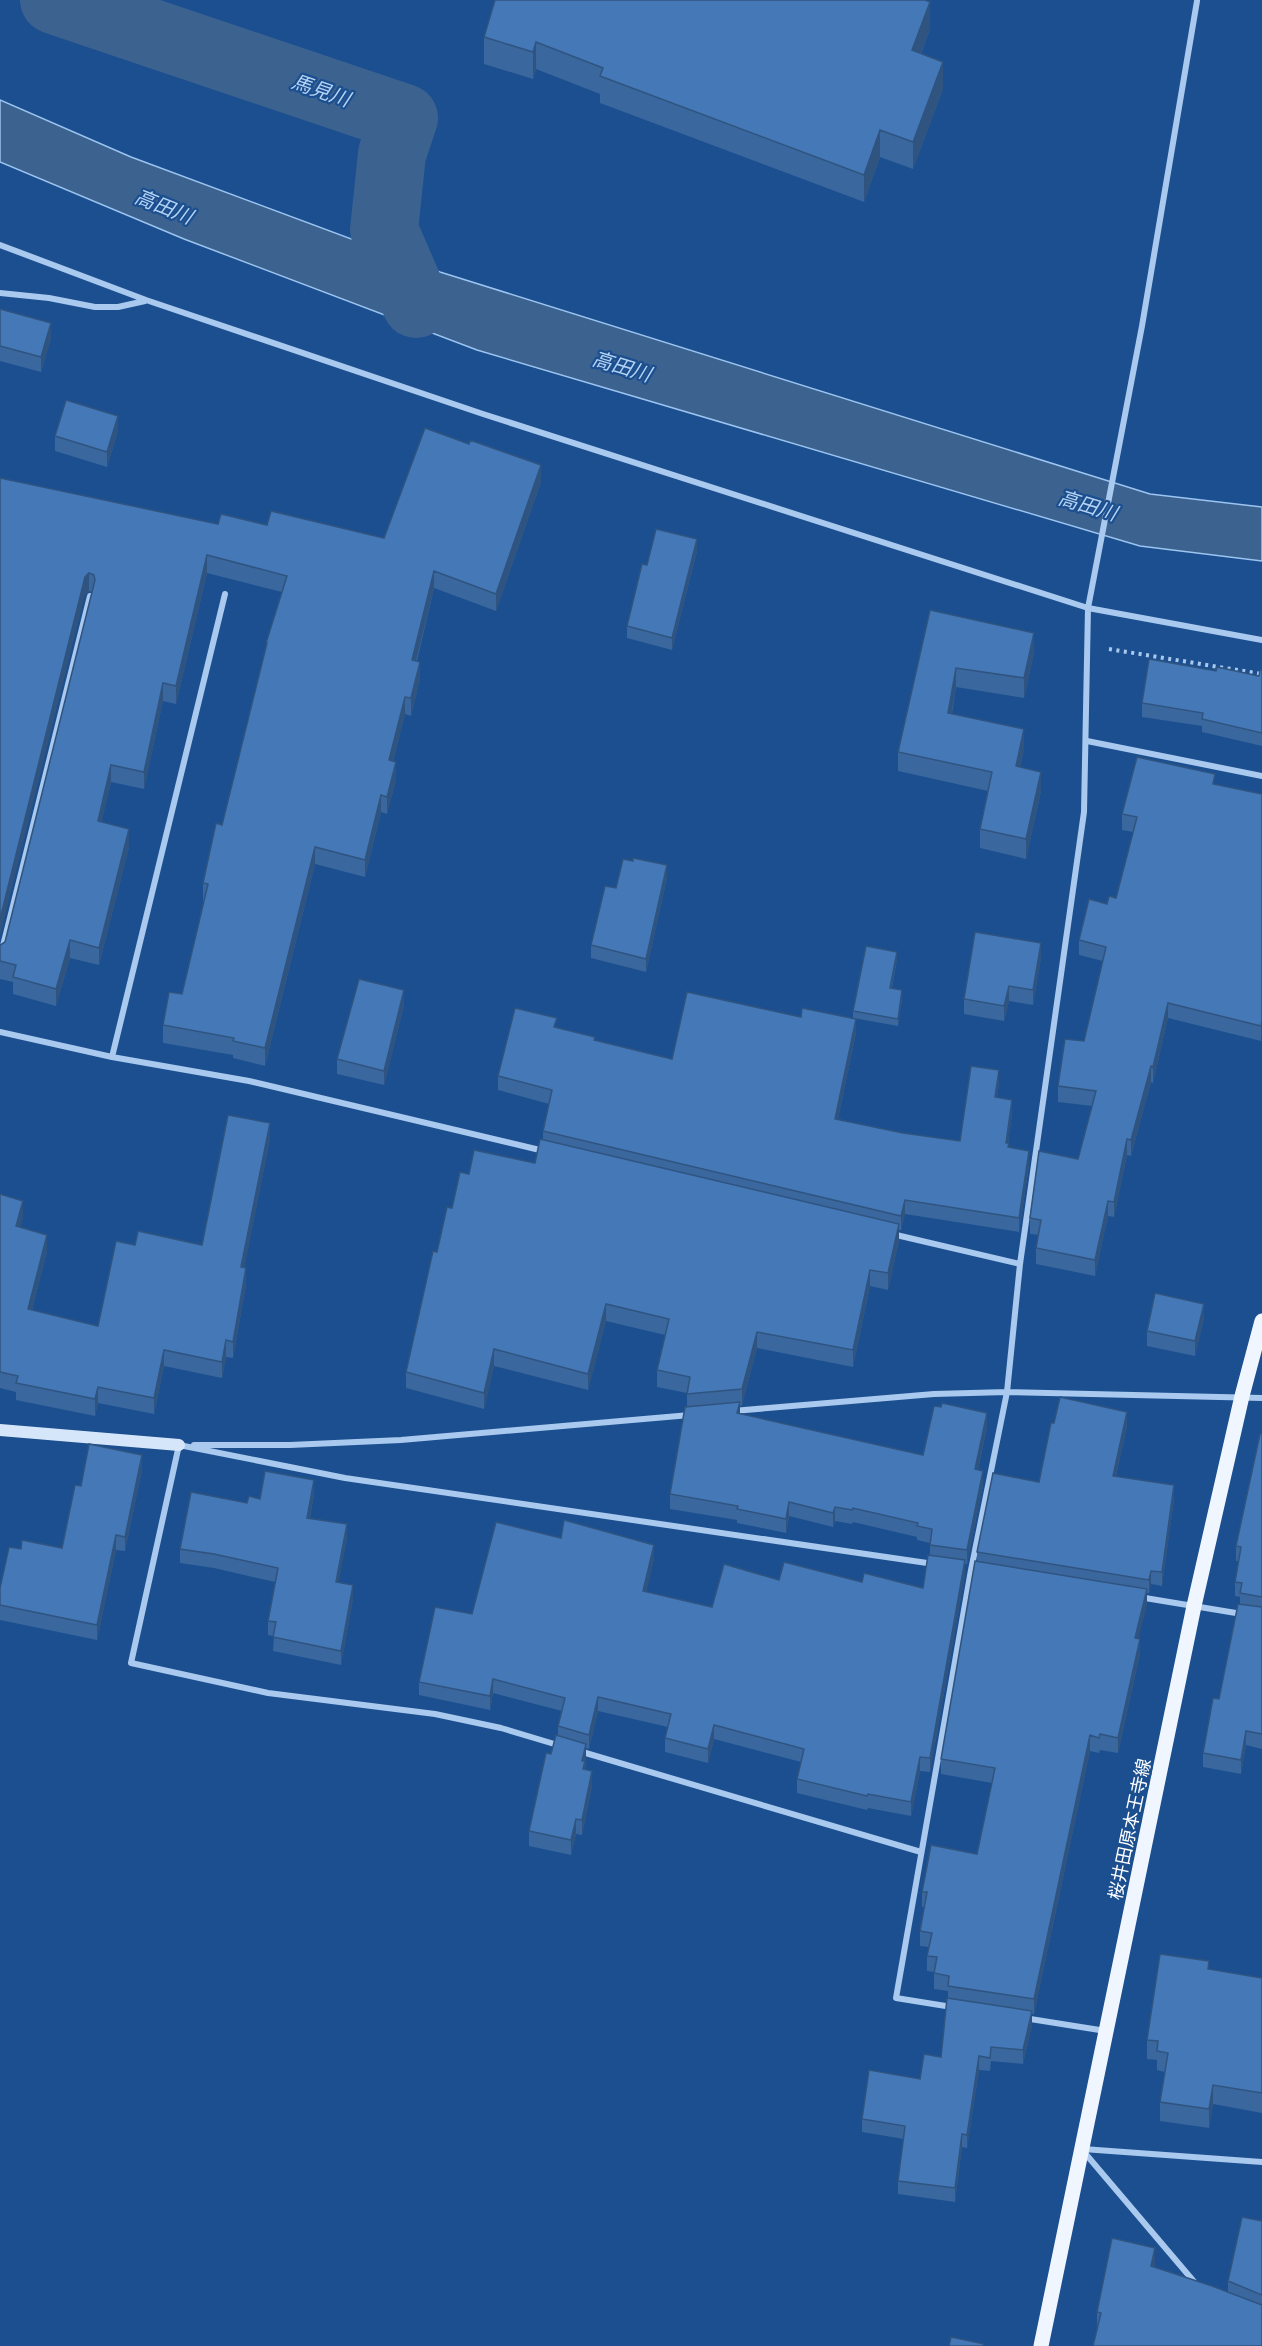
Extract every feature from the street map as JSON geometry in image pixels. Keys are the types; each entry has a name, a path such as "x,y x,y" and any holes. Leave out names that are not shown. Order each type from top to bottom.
{"main road":[{"name":"桜井田原本王寺線","path":"1041,2346 1194,1606 1242,1396 1262,1322"}],"street":[{"path":"955,2007 896,1998 971,1570 1007,1392 1020,1264 1084,812 1088,608 1142,326 1197,1"},
{"path":"0,245 146,300 483,414 1088,608 1262,640"},
{"path":"0,293 49,298 95,307 118,307 146,300"},
{"path":"111,1057 225,594"},
{"path":"0,958 90,596"},
{"path":"1087,741 1262,776"},
{"path":"0,1032 111,1057 249,1081 548,1152"},
{"path":"882,1231 1020,1264"},
{"path":"728,1411 934,1394 1007,1392 1262,1398"},
{"path":"0,1430 179,1445 290,1445 401,1440 693,1414"},
{"path":"179,1445 130,1663 268,1693 424,1713 501,1728 921,1852"},
{"path":"179,1445 345,1478 947,1566"},
{"path":"959,1568 983,1572"},
{"path":"1136,1597 1251,1615"},
{"path":"1013,2016 1107,2031"},
{"path":"1082,2149 1262,2162"},
{"path":"1082,2149 1203,2293"}],"path":[{"path":"1086,645 1262,674"}],"water":[{"name":"高田川","path":"0,100 131,157 440,272 1150,494 1262,507 1262,561 1140,546 477,350 184,239 0,162"}],"building":[{"path":"495,0 925,0 930,2 912,50 943,62 913,142 880,130 864,175 600,76 603,68 536,42 533,52 484,37"},
{"path":"0,309 51,323 41,357 0,346"},
{"path":"66,400 118,416 107,452 55,436"},
{"path":"425,428 469,444 470,440 541,465 496,594 434,571 412,660 420,662 411,698 405,697 389,760 396,762 387,797 381,795 365,860 315,847 265,1048 233,1041 234,1038 163,1025 169,992 182,994 208,884 203,883 216,823 222,825 266,643 287,576 207,555 176,686 163,683 144,772 111,765 98,821 129,829 99,948 70,940 56,989 13,977 16,965 0,961 0,945 5,942 95,580 94,575 89,573 85,577 0,919 0,478 218,524 221,514 267,525 271,511 384,538"},
{"path":"656,529 697,539 672,638 627,626 642,564 647,565"},
{"path":"930,610 1034,633 1024,678 956,668 948,713 1024,729 1016,766 1041,772 1026,839 980,829 992,772 898,752"},
{"path":"1149,659 1216,671 1217,667 1259,676 1262,670 1262,733 1202,719 1203,713 1142,703"},
{"path":"1137,757 1215,774 1213,784 1262,794 1262,1020 1261,1026 1168,1003 1153,1067 1151,1066 1131,1140 1127,1139 1114,1202 1108,1201 1095,1260 1036,1248 1041,1220 1030,1218 1039,1151 1078,1159 1096,1091 1058,1086 1065,1039 1084,1041 1106,947 1079,940 1089,899 1107,904 1109,896 1116,898 1137,817 1122,814"},
{"path":"633,858 667,865 646,959 591,945 605,886 616,888 623,859 633,861"},
{"path":"975,932 1041,943 1033,990 1009,986 1004,1006 964,999"},
{"path":"866,946 897,952 890,988 902,990 898,1019 853,1011"},
{"path":"359,979 404,990 384,1071 337,1059"},
{"path":"687,992 801,1017 802,1008 856,1019 835,1119 903,1133 960,1141 971,1066 999,1070 995,1097 1012,1100 1006,1143 1009,1143 1008,1147 1029,1151 1019,1218 905,1200 901,1216 543,1131 552,1090 498,1076 515,1008 557,1018 554,1027 595,1037 594,1040 672,1059"},
{"path":"228,1115 270,1123 241,1267 246,1268 233,1342 226,1340 222,1362 164,1350 154,1398 98,1387 95,1399 16,1383 18,1376 0,1372 0,1194 23,1201 16,1226 47,1235 28,1309 98,1326 116,1241 135,1245 138,1231 202,1245"},
{"path":"540,1139 899,1224 888,1273 870,1270 853,1350 757,1332 742,1389 687,1394 690,1377 657,1370 669,1319 606,1304 588,1374 494,1349 484,1393 406,1372 433,1251 437,1252 447,1207 452,1208 460,1172 469,1174 474,1150 535,1163"},
{"path":"1155,1293 1204,1304 1195,1341 1147,1331"},
{"path":"1060,1397 1127,1412 1113,1476 1174,1485 1162,1572 1151,1571 1149,1580 977,1552 993,1473 1039,1482 1051,1423 1054,1423"},
{"path":"740,1402 737,1413 923,1455 934,1406 941,1407 942,1403 987,1413 975,1469 983,1471 967,1550 930,1545 932,1529 917,1526 918,1523 853,1508 852,1510 835,1507 833,1513 789,1502 786,1519 737,1509 738,1506 670,1494 685,1407"},
{"path":"1260,1434 1262,1434 1262,1597 1240,1593 1242,1583 1235,1582 1241,1547 1236,1546"},
{"path":"89,1444 142,1455 125,1537 116,1535 97,1625 0,1605 0,1588 9,1547 21,1549 22,1540 62,1548 75,1485 81,1486"},
{"path":"265,1471 314,1480 307,1518 347,1524 336,1582 353,1585 341,1651 273,1637 276,1622 268,1621 278,1568 180,1549 191,1492 247,1503 249,1496 260,1499"},
{"path":"564,1520 654,1545 643,1591 712,1607 724,1564 779,1580 784,1562 862,1582 864,1573 923,1588 928,1555 965,1560 930,1758 920,1757 911,1802 868,1794 867,1796 797,1779 804,1749 714,1725 708,1749 665,1738 671,1714 598,1697 589,1735 558,1726 565,1698 493,1679 490,1696 419,1682 435,1607 472,1614 496,1522 561,1538"},
{"path":"975,1561 1147,1589 1135,1638 1140,1639 1118,1738 1100,1734 1099,1738 1090,1735 1034,1999 948,1986 949,1976 934,1973 937,1957 927,1956 932,1933 920,1931 927,1892 922,1892 931,1845 977,1854 995,1768 941,1759"},
{"path":"1238,1604 1262,1607 1262,1734 1246,1731 1241,1760 1203,1753 1213,1698 1219,1699"},
{"path":"556,1735 586,1744 582,1761 585,1761 583,1769 592,1771 582,1820 576,1819 571,1840 529,1831 546,1753 551,1754"},
{"path":"1160,1954 1209,1961 1208,1969 1262,1978 1262,2093 1213,2085 1209,2109 1160,2102 1168,2053 1157,2051 1158,2041 1147,2040"},
{"path":"947,1998 1032,2011 1023,2050 991,2047 990,2058 979,2056 967,2135 962,2134 955,2188 898,2181 905,2126 862,2119 869,2070 920,2079 924,2054 941,2057"},
{"path":"1242,2217 1262,2221 1262,2295 1228,2281"},
{"path":"1112,2238 1155,2248 1151,2266 1262,2305 1262,2346 1093,2346 1101,2313 1097,2312"},
{"path":"951,2337 984,2344 983,2346 949,2346"}],"waterway":[{"name":"馬見川","path":"54,0 404,118 392,154 384,230 416,304"}]}
